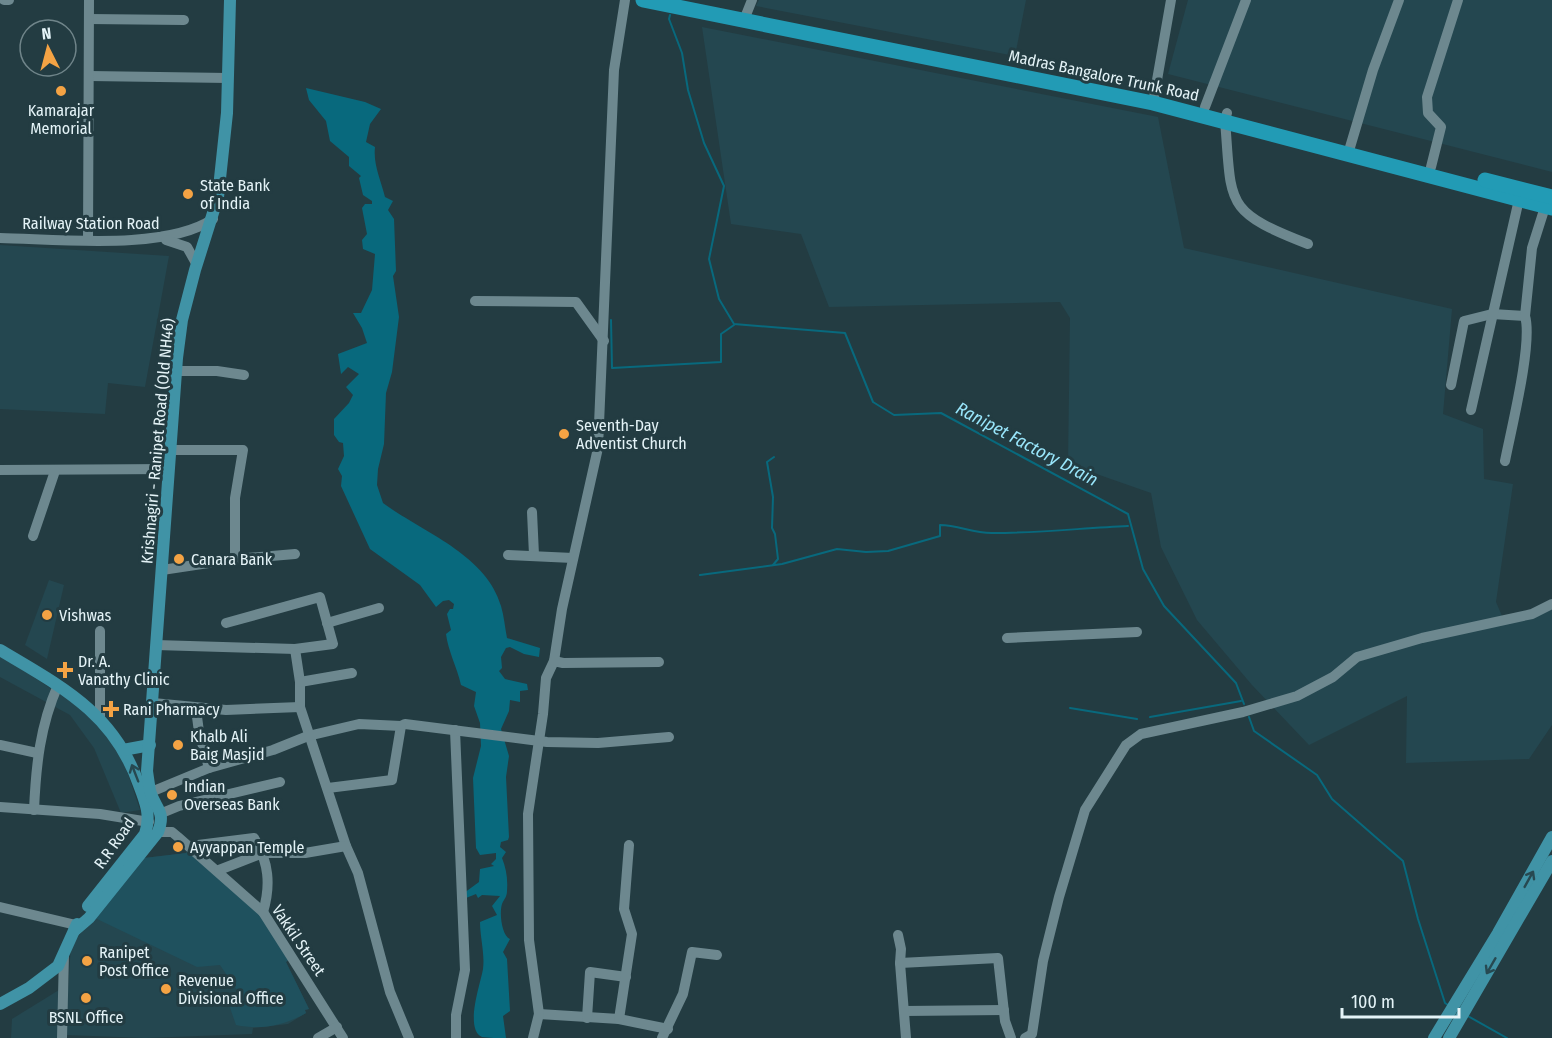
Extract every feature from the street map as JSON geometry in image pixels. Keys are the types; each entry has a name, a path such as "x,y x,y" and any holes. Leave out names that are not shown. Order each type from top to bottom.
{"highway":[{"name":"Madras Bangalore Trunk Road","path":"643,0 707,10 748,12 1226,116 1550,204"},
{"path":"671,0 707,10"},
{"path":"1154,100 1205,107 1226,116"},
{"path":"1349,149 1431,167 1521,195"}],"main road":[{"name":"Krishnagiri - Ranipet Road (Old NH46)","path":"150,745 176,371 182,320 196,264 213,219 218,197 228,78 230,0"},
{"name":"R.R Road","path":"0,650 58,685 100,718 133,766 148,810 149,822 145,834 80,922 53,977 32,994 0,1011"},
{"path":"123,750 150,745 147,771 151,792 162,813"},
{"name":"R.R Road","path":"80,922 158,832 162,813"},
{"path":"1434,1038 1498,933 1552,837"},
{"path":"1449,1038 1552,861"},
{"name":"R.R Road","path":"0,1004 29,988 58,966"}],"street":[{"path":"4,0 9,0"},
{"path":"88,240 89,0"},
{"path":"533,1038 539,1014 529,940 528,814 546,678 554,661 573,558 598,448 614,70 625,0"},
{"path":"1154,100 1172,0"},
{"path":"1205,107 1246,0"},
{"path":"1349,149 1373,70 1399,0"},
{"path":"1431,167 1441,128 1428,113 1427,97 1458,0"},
{"path":"89,19 184,20"},
{"path":"90,76 228,78"},
{"path":"1226,116 1231,192 1237,205 1262,226 1308,244"},
{"path":"1471,410 1521,195"},
{"path":"1505,461 1524,363 1527,322 1525,316 1532,248 1550,204"},
{"name":"Railway Station Road","path":"0,238 163,239 194,230 213,219"},
{"path":"163,239 187,247 196,264"},
{"path":"475,301 576,302 604,340"},
{"path":"1451,385 1464,321 1492,314 1525,316"},
{"path":"176,371 217,371 244,375"},
{"path":"171,450 243,450 234,498 235,559"},
{"path":"0,470 169,469"},
{"path":"33,536 55,471"},
{"path":"532,512 534,555"},
{"path":"162,570 235,559 295,554"},
{"path":"508,555 573,558"},
{"path":"156,645 295,649 333,644 320,597 226,623"},
{"path":"1025,1038 1032,1034 1043,961 1059,897 1086,810 1126,745 1141,734 1233,714 1297,696 1333,677 1357,657 1422,638 1532,614 1552,604"},
{"path":"327,623 380,608"},
{"path":"100,631 100,718"},
{"path":"1007,638 1137,632"},
{"path":"295,649 300,682 300,707 308,736 328,788 346,846 358,873 390,992 409,1038"},
{"path":"554,661 563,663 659,662"},
{"path":"300,682 352,673"},
{"path":"34,810 37,753 46,713 58,685"},
{"path":"153,703 196,709 300,707"},
{"path":"196,709 199,732 209,768"},
{"path":"151,792 209,768 273,750 308,736 359,724 400,726 405,724 539,740 598,743 669,738"},
{"path":"328,788 392,780 400,726"},
{"path":"455,730 465,970 456,1015 456,1038"},
{"path":"0,745 37,753"},
{"path":"162,813 179,806 280,782"},
{"path":"0,807 100,814 149,822"},
{"name":"Vakkil Street","path":"158,832 172,832 219,870 264,912 343,1038"},
{"path":"190,846 254,838 263,853 269,892 264,912"},
{"path":"619,1019 632,934 624,909 628,844"},
{"path":"219,870 263,853 305,853 346,846"},
{"path":"0,907 80,922"},
{"path":"898,935 901,949 906,1038"},
{"path":"62,1038 65,950"},
{"path":"539,1014 619,1019 665,1033 683,994 692,952 717,955"},
{"path":"900,963 998,958 1004,1010 1011,1038"},
{"path":"587,1018 590,972 626,977"},
{"path":"904,1011 1004,1010"},
{"path":"318,1038 337,1027"}],"shaded area":[{"path":"759,0 1026,0 1015,56 756,6"},
{"path":"1188,0 1552,0 1552,172 1168,74"},
{"path":"702,27 1158,117 1184,248 1452,309 1443,414 1483,429 1484,479 1513,484 1496,602 1505,623 1552,607 1552,725 1529,759 1406,763 1407,696 1309,745 1252,685 1197,620 1161,547 1151,493 1068,464 1070,318 1060,302 829,307 801,234 731,224"},
{"path":"306,88 365,102 381,109 370,124 366,142 375,147 376,166 385,197 393,201 388,210 394,219 396,271 393,276 399,317 392,372 386,393 384,444 378,469 377,485 383,503 467,558 482,572 493,588 501,606 507,638 540,648 539,657 524,654 510,647 506,648 501,657 502,668 499,671 505,679 527,684 528,690 520,691 520,702 510,700 509,711 501,729 509,756 506,777 509,837 508,840 501,842 500,847 506,852 502,858 507,882 501,919 505,934 510,939 503,952 507,959 510,1011 503,1016 506,1038 482,1037 474,1025 475,1005 483,969 480,922 497,915 492,906 500,896 482,895 478,898 476,894 466,898 464,893 479,882 480,869 494,866 491,864 496,859 496,853 480,855 476,848 473,778 481,746 480,723 474,706 476,692 461,685 447,640 446,634 451,630 447,614 450,609 453,609 454,604 449,600 443,601 436,607 420,585 370,549 341,486 342,476 338,469 344,456 343,443 339,442 334,435 334,419 349,403 353,395 346,387 359,374 348,367 341,374 338,354 367,343 362,328 353,313 361,313 372,290 375,254 363,249 362,240 367,234 362,208 365,204 372,204 372,201 363,195 359,178 361,176 349,166 349,157 330,141 326,121 309,100"},
{"path":"0,245 169,256 145,387 108,383 105,414 0,409"},
{"name":"Vishwas","path":"49,580 64,585 47,659 25,645"},
{"path":"0,655 88,713 120,750 140,810 121,813 94,748 70,715 0,677"},
{"path":"191,848 290,959 286,962 309,1009 288,1024 253,1028 252,1034 145,1038 65,1035 71,945 144,858 186,853"},
{"path":"191,848 268,922 290,959 286,962 309,1009 305,1010 306,1013 272,1026 236,1025 228,1002 241,996 220,965 197,967 95,918 144,858 186,853"},
{"path":"59,990 60,1038 11,1038 12,1019"}],"waterway":[{"name":"Ranipet Factory Drain","path":"670,15 669,19 682,53 688,90 704,143 724,186 709,259 719,299 734,324 845,333 873,402 894,415 941,413 1128,514 1143,569 1164,606 1236,683 1244,704"},
{"path":"611,320 612,368 721,362 721,334 734,325"},
{"path":"773,565 778,559 775,534 772,528 773,497 767,462 774,457"},
{"path":"700,575 782,564 837,549 866,552 888,551 940,536 940,525 994,533 1128,526"},
{"path":"1150,717 1241,701"},
{"path":"1070,708 1137,719"},
{"name":"Ranipet Factory Drain","path":"1249,717 1254,731 1317,775 1332,799 1403,861 1418,919 1445,1003 1448,1005"},
{"name":"Ranipet Factory Drain","path":"1466,1015 1507,1038"}],"place":[{"name":"Kamarajar Memorial","path":"61,91"},
{"name":"State Bank of India","path":"188,194"},
{"name":"Seventh-Day Adventist Church","path":"564,434"},
{"name":"Canara Bank","path":"179,559"},
{"name":"Vishwas","path":"47,615"},
{"name":"Dr. A. Vanathy Clinic","path":"65,670"},
{"name":"Rani Pharmacy","path":"111,709"},
{"name":"Khalb Ali Baig Masjid","path":"178,745"},
{"name":"Indian Overseas Bank","path":"172,795"},
{"name":"Ayyappan Temple","path":"178,847"},
{"name":"Ranipet Post Office","path":"87,961"},
{"name":"Revenue Divisional Office","path":"166,989"},
{"name":"BSNL Office","path":"86,998"}]}
